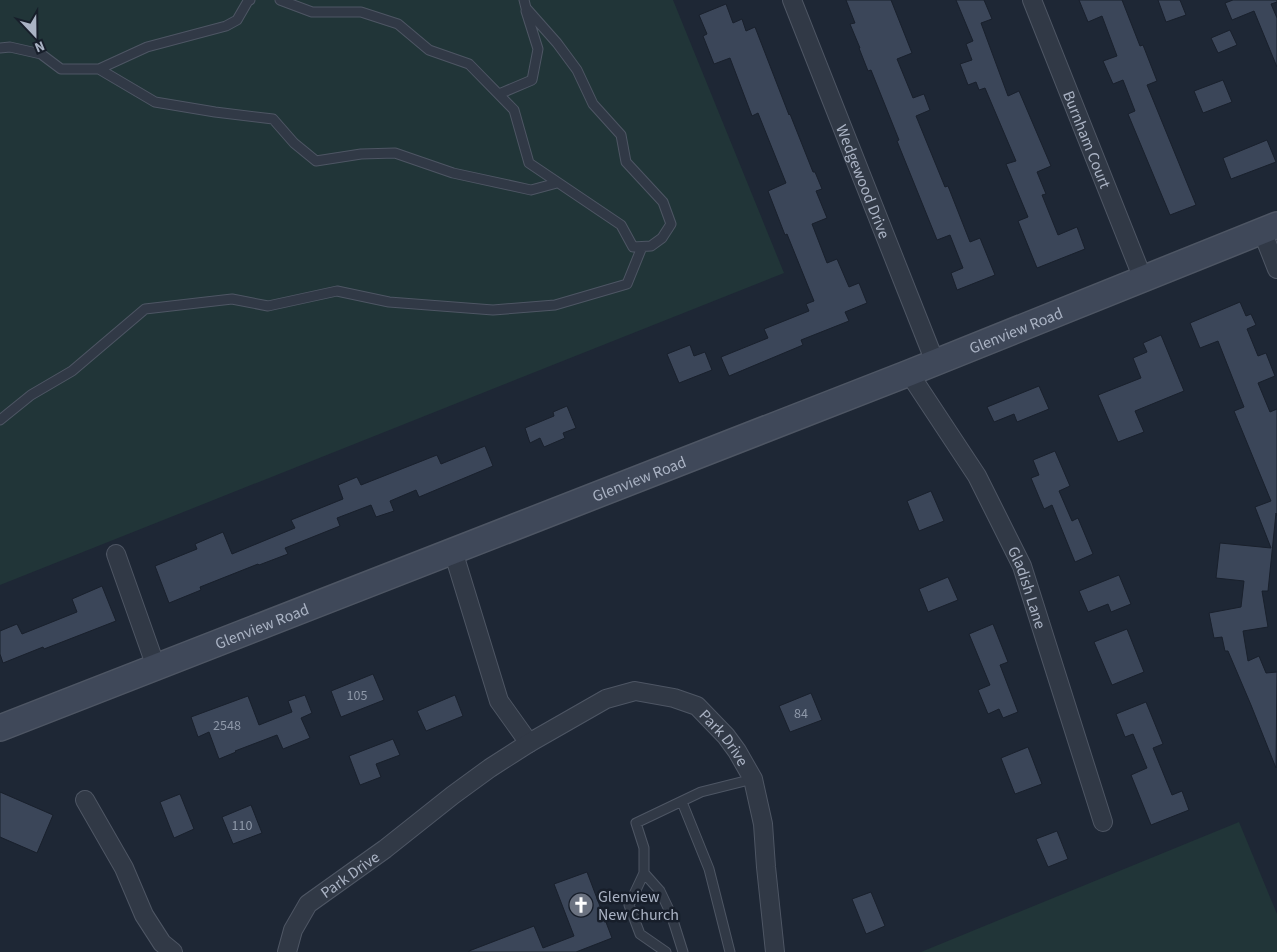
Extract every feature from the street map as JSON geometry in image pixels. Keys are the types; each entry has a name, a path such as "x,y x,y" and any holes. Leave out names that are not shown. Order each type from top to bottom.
{"main road":[{"name":"Glenview Road","path":"0,728 909,373 1269,228"}],"street":[{"name":"Wedgewood Drive","path":"792,0 935,362"},
{"name":"Burnham Court","path":"1032,0 1143,279"},
{"path":"1269,228 1277,269"},
{"name":"Gladish Lane","path":"909,373 976,476 1022,566 1103,822"},
{"path":"454,551 500,701 529,743"},
{"path":"116,554 156,667"},
{"name":"Park Drive","path":"286,952 293,930 308,904 385,849 460,790 529,743 606,699 635,691 674,698 697,706 726,736 753,779 763,824 773,952"},
{"path":"85,800 124,868 144,915 162,943 173,952"}],"lane":[{"path":"0,48 10,47 41,54 61,69 99,69 147,47 226,26 237,20 250,0"},
{"path":"280,0 312,12 361,12 398,24 429,50 469,64 514,110 529,163 621,225 633,247 651,246 662,238 671,224 663,202 626,162 621,135 593,104 577,70 557,42 525,4"},
{"path":"498,94 532,80 538,49 525,4"},
{"path":"99,69 156,102 273,119 294,143 316,161 361,154 395,153 453,173 531,190 558,183"},
{"path":"0,420 31,395 72,371 145,310 232,299 268,306 338,291 389,302 492,310 555,305 627,284 642,247"},
{"path":"666,952 640,934 629,905 644,873 644,848 636,823 701,792 753,779"},
{"path":"682,802 709,868 730,952"},
{"path":"644,873 660,891 671,914 683,952"}],"green space":[{"path":"0,0 673,0 784,273 0,585"},
{"path":"1239,822 1277,914 1277,952 921,952"}],"building":[{"path":"846,0 891,0 912,53 897,59 913,98 924,94 930,110 916,116 945,187 948,186 970,242 980,238 995,275 957,290 951,273 963,268 950,235 937,240 871,70 868,71 859,48 850,24 855,23"},
{"path":"956,0 984,0 992,19 981,23 1008,96 1019,91 1051,166 1037,172 1046,194 1042,195 1058,235 1077,227 1085,249 1037,268 1018,221 1028,217 1006,164 1016,161 985,88 979,90 976,82 968,85 960,64 972,60 966,44 973,41"},
{"path":"1079,0 1122,0 1140,46 1143,45 1157,81 1147,85 1196,205 1170,215 1128,114 1135,111 1123,80 1113,84 1103,61 1117,56 1102,16 1088,22"},
{"path":"1158,0 1180,0 1186,15 1166,22"},
{"path":"1233,0 1277,0 1277,2 1271,4 1277,18 1277,67 1254,11 1232,20 1225,3"},
{"path":"726,4 733,23 742,19 746,31 755,27 789,115 822,189 816,191 827,218 812,224 827,263 837,259 849,287 859,283 867,303 845,312 849,321 801,340 803,345 729,376 721,357 768,338 764,329 809,311 806,304 814,301 768,191 786,183 758,113 752,116 730,58 714,64 703,36 707,34 699,15"},
{"path":"1230,30 1237,45 1218,53 1211,38"},
{"path":"1223,80 1232,102 1203,113 1194,91"},
{"path":"1267,140 1276,162 1231,179 1223,158"},
{"path":"1240,302 1246,316 1251,314 1256,325 1247,329 1258,356 1266,353 1275,376 1258,383 1270,412 1277,409 1277,516 1276,513 1268,591 1262,591 1268,627 1243,631 1248,661 1259,656 1266,673 1277,672 1276,768 1228,651 1225,651 1222,637 1214,638 1209,613 1241,607 1244,581 1216,578 1220,543 1271,548 1255,507 1271,501 1234,411 1244,407 1218,341 1200,348 1190,323"},
{"path":"1161,335 1184,391 1135,411 1144,432 1118,442 1098,395 1141,378 1133,358 1147,352 1143,343"},
{"path":"690,345 694,356 705,352 712,370 679,383 667,354"},
{"path":"1039,386 1049,409 1017,422 1014,414 994,422 987,407"},
{"path":"567,406 576,428 563,433 565,438 544,447 540,438 530,443 525,428 554,416 553,412"},
{"path":"485,446 493,466 419,497 416,490 390,501 394,511 376,517 371,505 337,518 340,526 285,548 288,554 200,587 201,590 169,603 155,566 197,549 195,544 223,532 232,554 295,528 291,520 343,499 338,485 357,477 361,485 437,455 441,464"},
{"path":"1055,451 1070,486 1059,491 1072,521 1078,518 1093,554 1075,562 1052,505 1044,509 1031,478 1039,475 1033,460"},
{"path":"931,491 944,521 919,531 907,501"},
{"path":"1119,575 1131,604 1111,612 1108,604 1088,612 1079,591"},
{"path":"948,577 958,600 928,612 919,589"},
{"path":"102,586 116,621 3,663 0,654 0,631 17,624 22,634 77,612 72,599"},
{"path":"993,624 1008,662 1000,665 1018,712 1003,718 999,709 988,714 978,690 990,685 969,634"},
{"path":"1127,629 1144,672 1112,685 1094,642"},
{"path":"373,674 384,700 341,717 331,691"},
{"path":"811,693 822,720 790,732 779,706"},
{"path":"305,695 312,713 301,718 310,738 283,749 277,735 219,759 209,732 198,737 191,717 248,696 259,725 292,712 288,701"},
{"path":"455,695 463,716 426,731 417,711"},
{"path":"1146,702 1163,744 1153,748 1172,795 1182,791 1189,810 1151,825 1131,775 1147,768 1133,734 1125,737 1116,714"},
{"path":"393,739 400,755 376,764 381,777 360,785 349,756"},
{"path":"1028,747 1042,784 1015,794 1001,758"},
{"path":"0,792 53,815 37,853 0,837"},
{"path":"180,794 194,829 174,838 160,802"},
{"path":"251,805 262,833 233,844 222,817"},
{"path":"1057,831 1068,859 1048,867 1036,839"},
{"name":"Glenview New Church","path":"587,872 612,938 576,952 469,952 534,926 543,948 574,936 554,884"},
{"path":"871,892 885,926 866,934 852,899"}],"place":[{"name":"Glenview New Church","path":"581,905"}]}
